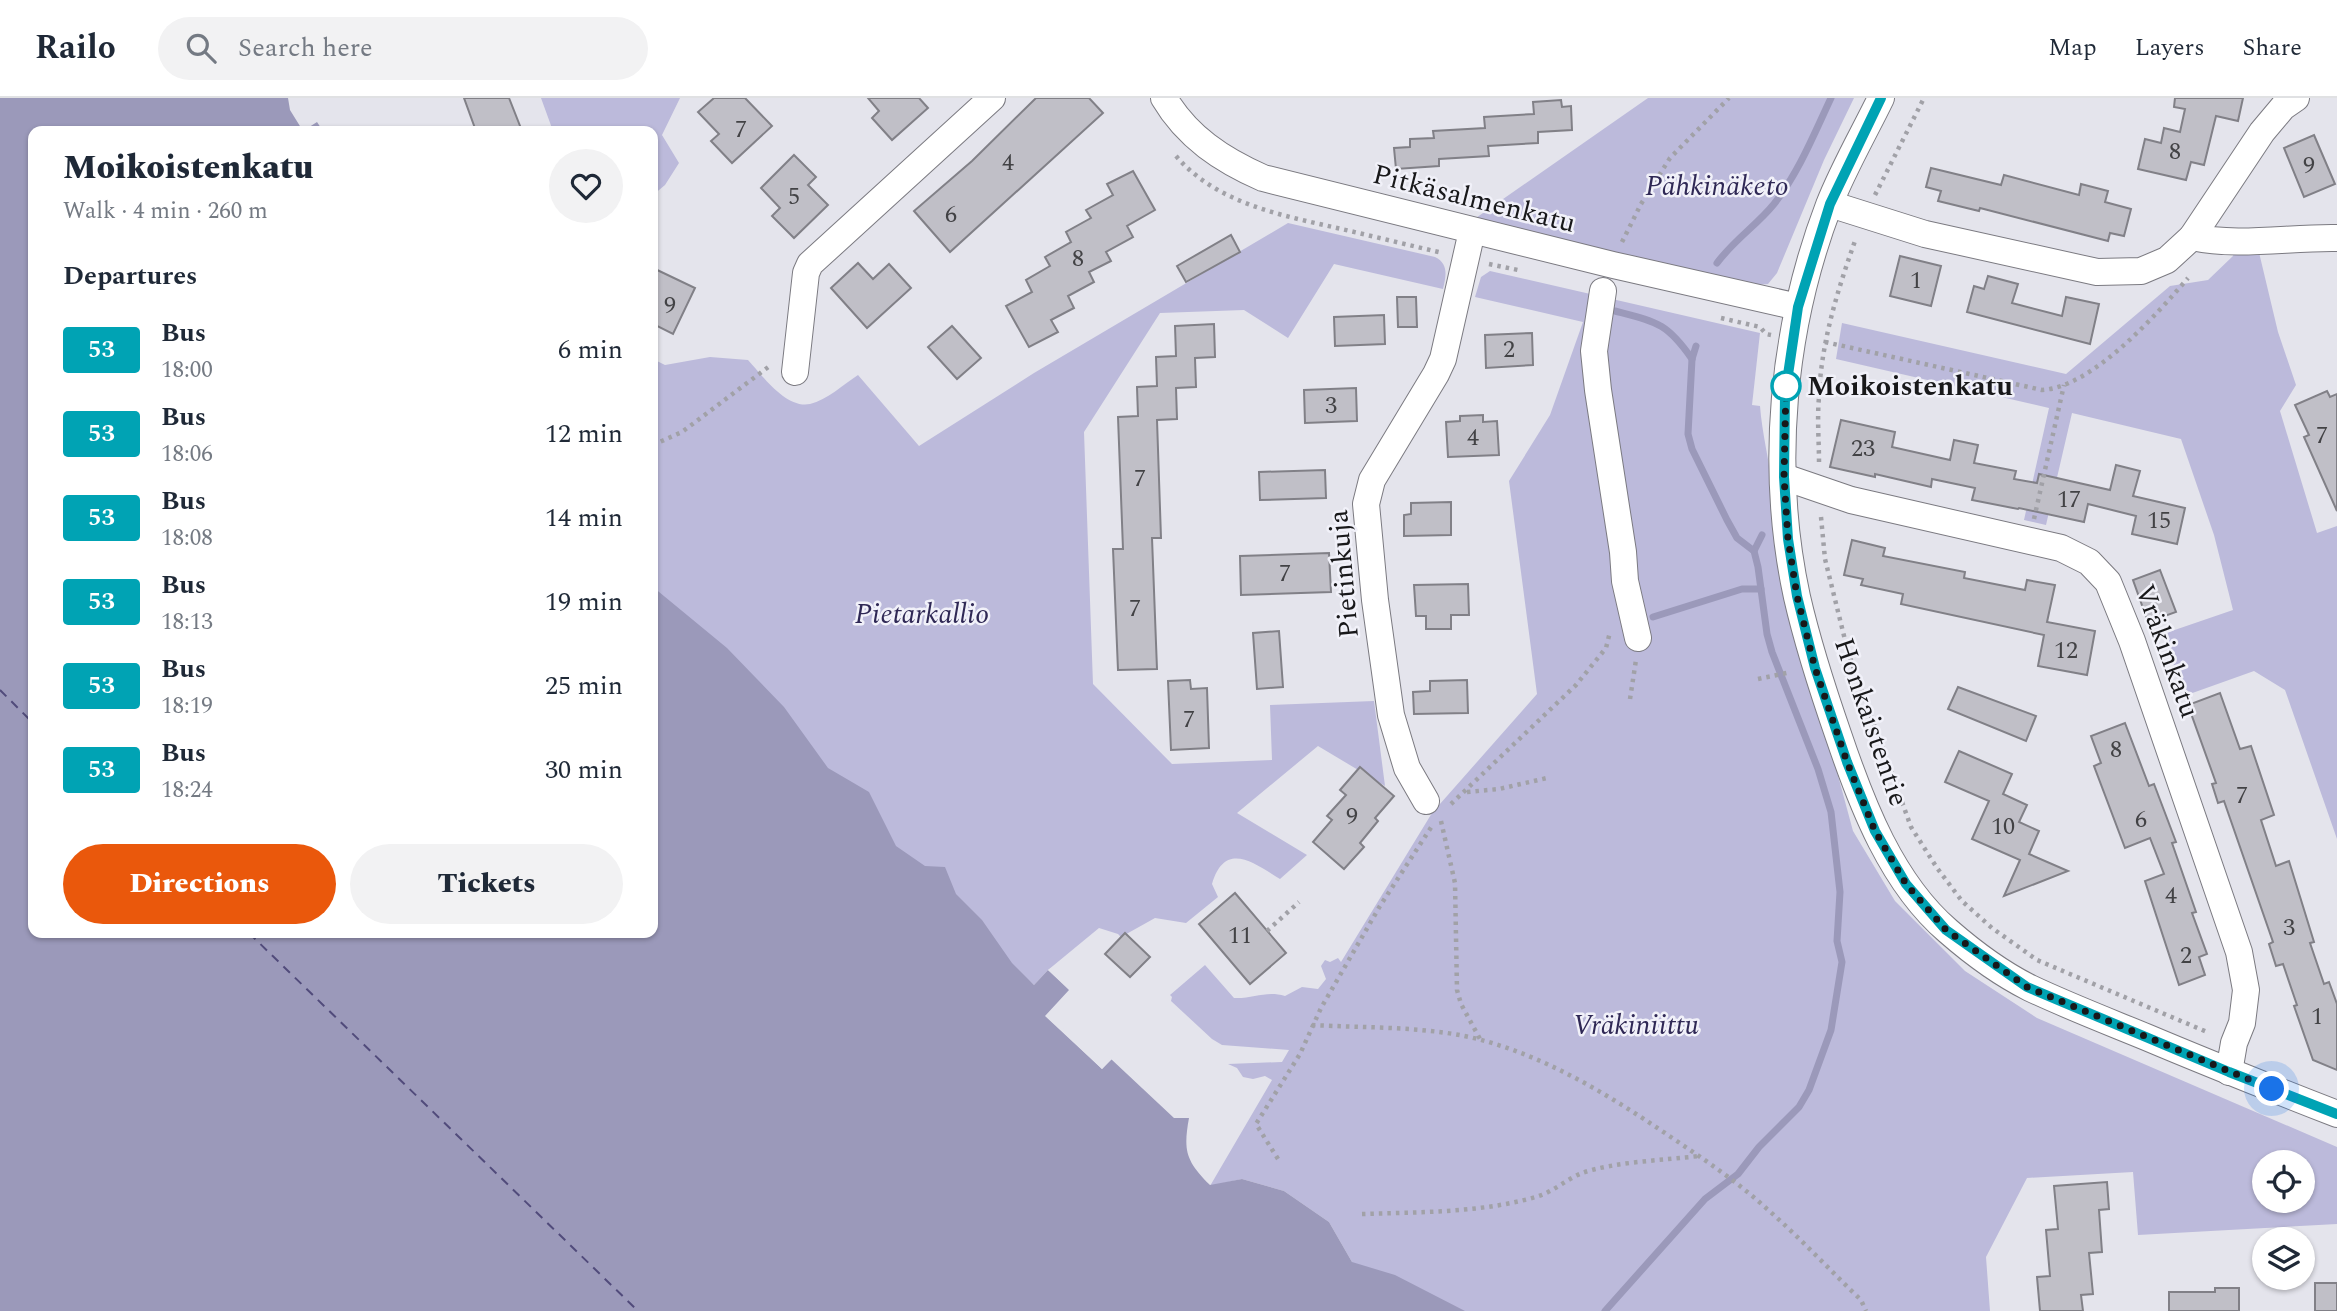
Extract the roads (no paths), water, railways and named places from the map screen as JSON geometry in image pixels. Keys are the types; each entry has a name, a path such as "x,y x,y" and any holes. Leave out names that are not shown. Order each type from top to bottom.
{"street":[{"path":"795,372 806,273 810,264 992,98"},
{"name":"Pitkäsalmenkatu","path":"1164,98 1182,124 1200,143 1263,178 1472,231 1798,307"},
{"name":"Honkaistentie","path":"1881,98 1830,204 1798,307 1785,395 1784,477 1788,539 1795,584 1815,668 1847,762 1875,831 1906,884 1946,930 2027,987 2337,1114"},
{"path":"2205,240 2262,132 2283,107 2296,98"},
{"path":"1830,204 1925,233 2096,272 2141,271 2205,240 2337,239"},
{"name":"Pietinkuja","path":"1433,807 1408,768 1391,715 1375,600 1366,504 1372,480 1443,359 1472,231"},
{"path":"1603,290 1594,352 1625,581 1639,638"},
{"name":"Vräkinkatu","path":"1784,477 1851,500 2062,548 2089,562 2108,582 2122,615 2239,953 2246,990 2242,1023 2234,1044 2229,1072"}],"waterway":[{"path":"1717,263 1783,192 1806,153 1831,98"},
{"path":"1615,311 1660,326 1675,338 1692,359"},
{"path":"1605,1311 1705,1199 1738,1174 1759,1147 1799,1107 1809,1090 1831,1030 1842,962 1837,941 1840,892 1831,812 1818,769 1772,652 1754,551 1737,538 1692,449 1688,434 1692,359 1696,346"},
{"path":"1754,551 1762,535"},
{"path":"1653,617 1742,589 1761,589"}],"place":[{"name":"Moikoistenkatu","path":"1786,386"}],"park label":[{"name":"Pähkinäketo","path":"1717,186"},
{"name":"Pietarkallio","path":"922,614"},
{"name":"Vräkiniittu","path":"1636,1025"}]}
